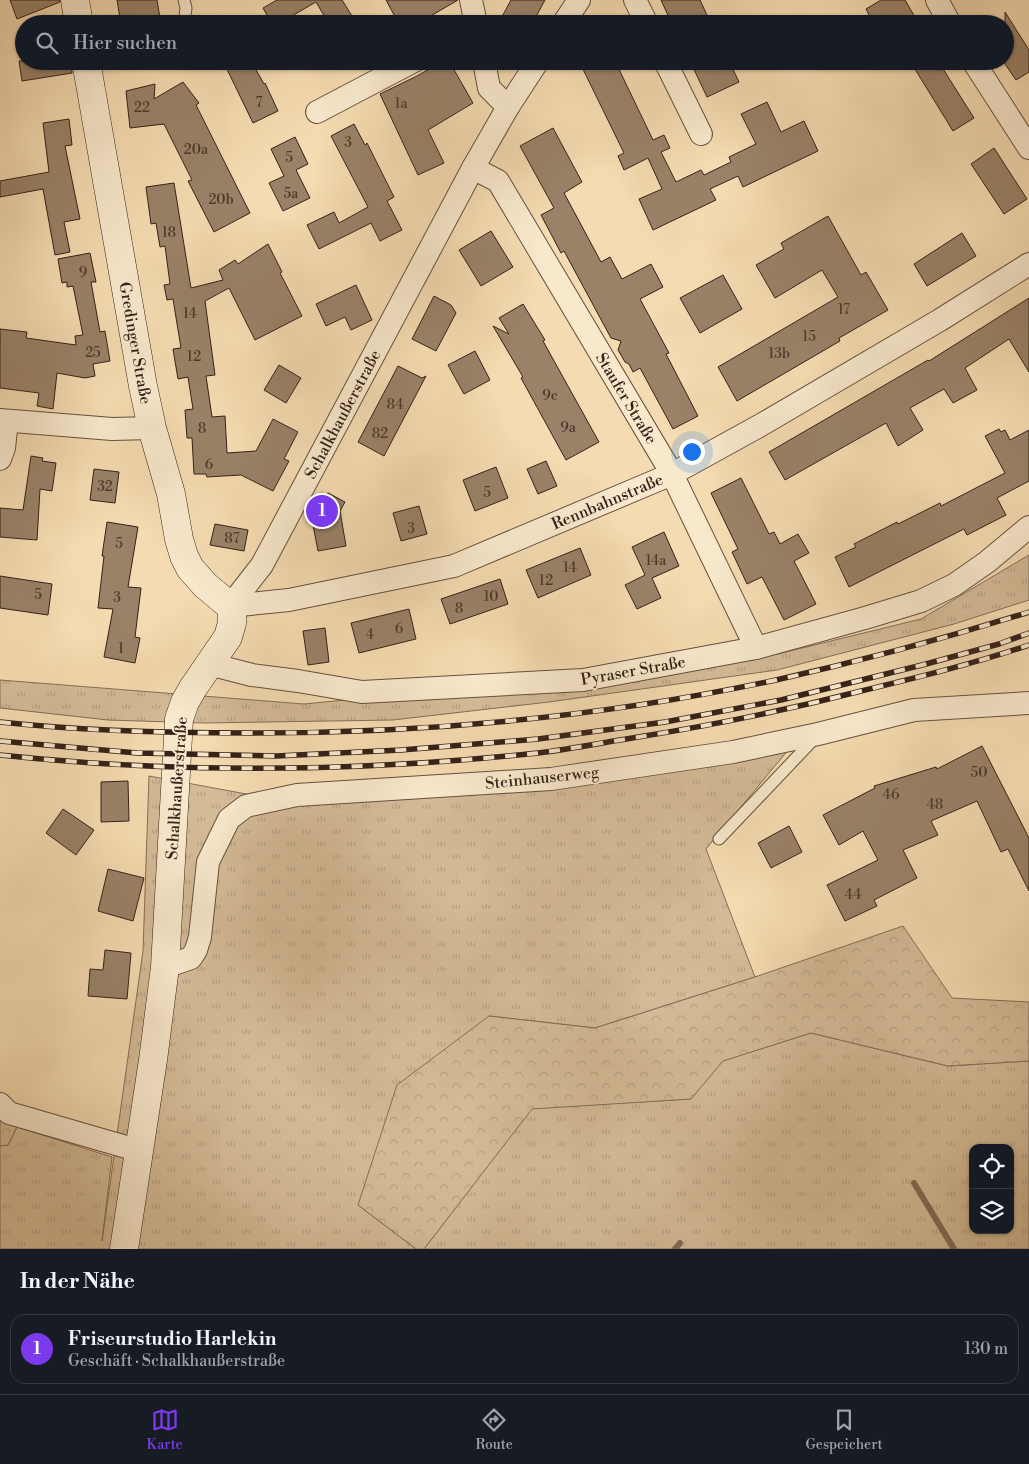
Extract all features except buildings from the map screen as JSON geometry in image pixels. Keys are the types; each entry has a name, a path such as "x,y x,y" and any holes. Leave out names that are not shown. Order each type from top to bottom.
{"main road":[{"path":"75,0 78,15"},
{"name":"Gredinger Straße","path":"96,70 143,386 152,428 171,494 178,540 190,568 205,585 230,606"},
{"name":"Schalkhaußerstraße","path":"124,1249 140,1151 165,967 179,719 185,702 228,637 232,623 230,606"}],"street":[{"path":"471,0 474,15"},
{"path":"569,15 579,0"},
{"path":"636,0 643,15"},
{"path":"937,0 945,15"},
{"path":"317,112 397,70"},
{"path":"486,70 489,88 508,107"},
{"name":"Schalkhaußerstraße","path":"230,606 262,566 473,168 508,107 532,70"},
{"path":"669,70 701,134"},
{"path":"979,70 1029,148"},
{"name":"Staufer Straße","path":"473,168 498,181 672,474 756,648"},
{"name":"Rennbahnstraße","path":"230,606 289,600 454,566 672,474 761,425 940,320 1029,264"},
{"path":"0,459 4,448 4,420 112,429 152,428"},
{"name":"Pyraser Straße","path":"210,664 252,675 362,692 583,680 756,648 920,601 954,585 988,562 1029,527"},
{"name":"Steinhauserweg","path":"165,967 190,958 196,950 200,936 208,862 229,819 246,806 297,795 551,779 733,752 818,734 914,710 1029,703"},
{"path":"0,1104 9,1113 140,1151"}],"lane":[{"path":"184,0 185,15"},
{"path":"718,838 818,734"}],"green space":[{"path":"1029,555 1029,600 954,624 777,670 549,702 393,720 204,723 108,720 0,708 0,680 304,704 753,660 921,619"},
{"path":"794,743 706,849 755,977 595,1028 489,1016 358,1205 416,1249 0,1249 0,1146 8,1145 17,1127 112,1157 102,1241 143,951 149,776 257,796 477,783"},
{"path":"903,926 952,998 1029,1002 1029,1061 948,1066 811,1033 723,1061 691,1099 532,1109 424,1249 416,1249 358,1205 397,1085 489,1016 595,1028 755,977"},
{"path":"811,1033 948,1066 1029,1061 1029,1249 424,1249 532,1108 691,1099 722,1061"},
{"path":"0,1112 17,1127 8,1145 0,1146"}],"waterway":[{"path":"914,1183 954,1249"},
{"path":"675,1249 680,1243"}],"railway":[{"path":"0,722 62,728 125,731 251,733 383,730 515,720 646,704 776,680 903,649 1029,612"},
{"path":"0,741 137,753 276,756 401,750 538,739 665,722 781,700 926,664 999,644 1029,633"},
{"path":"0,755 135,765 269,768 404,764 538,753 773,712 944,670 1029,645"}],"place":[{"name":"Friseurstudio Harlekin","path":"322,511"}]}
